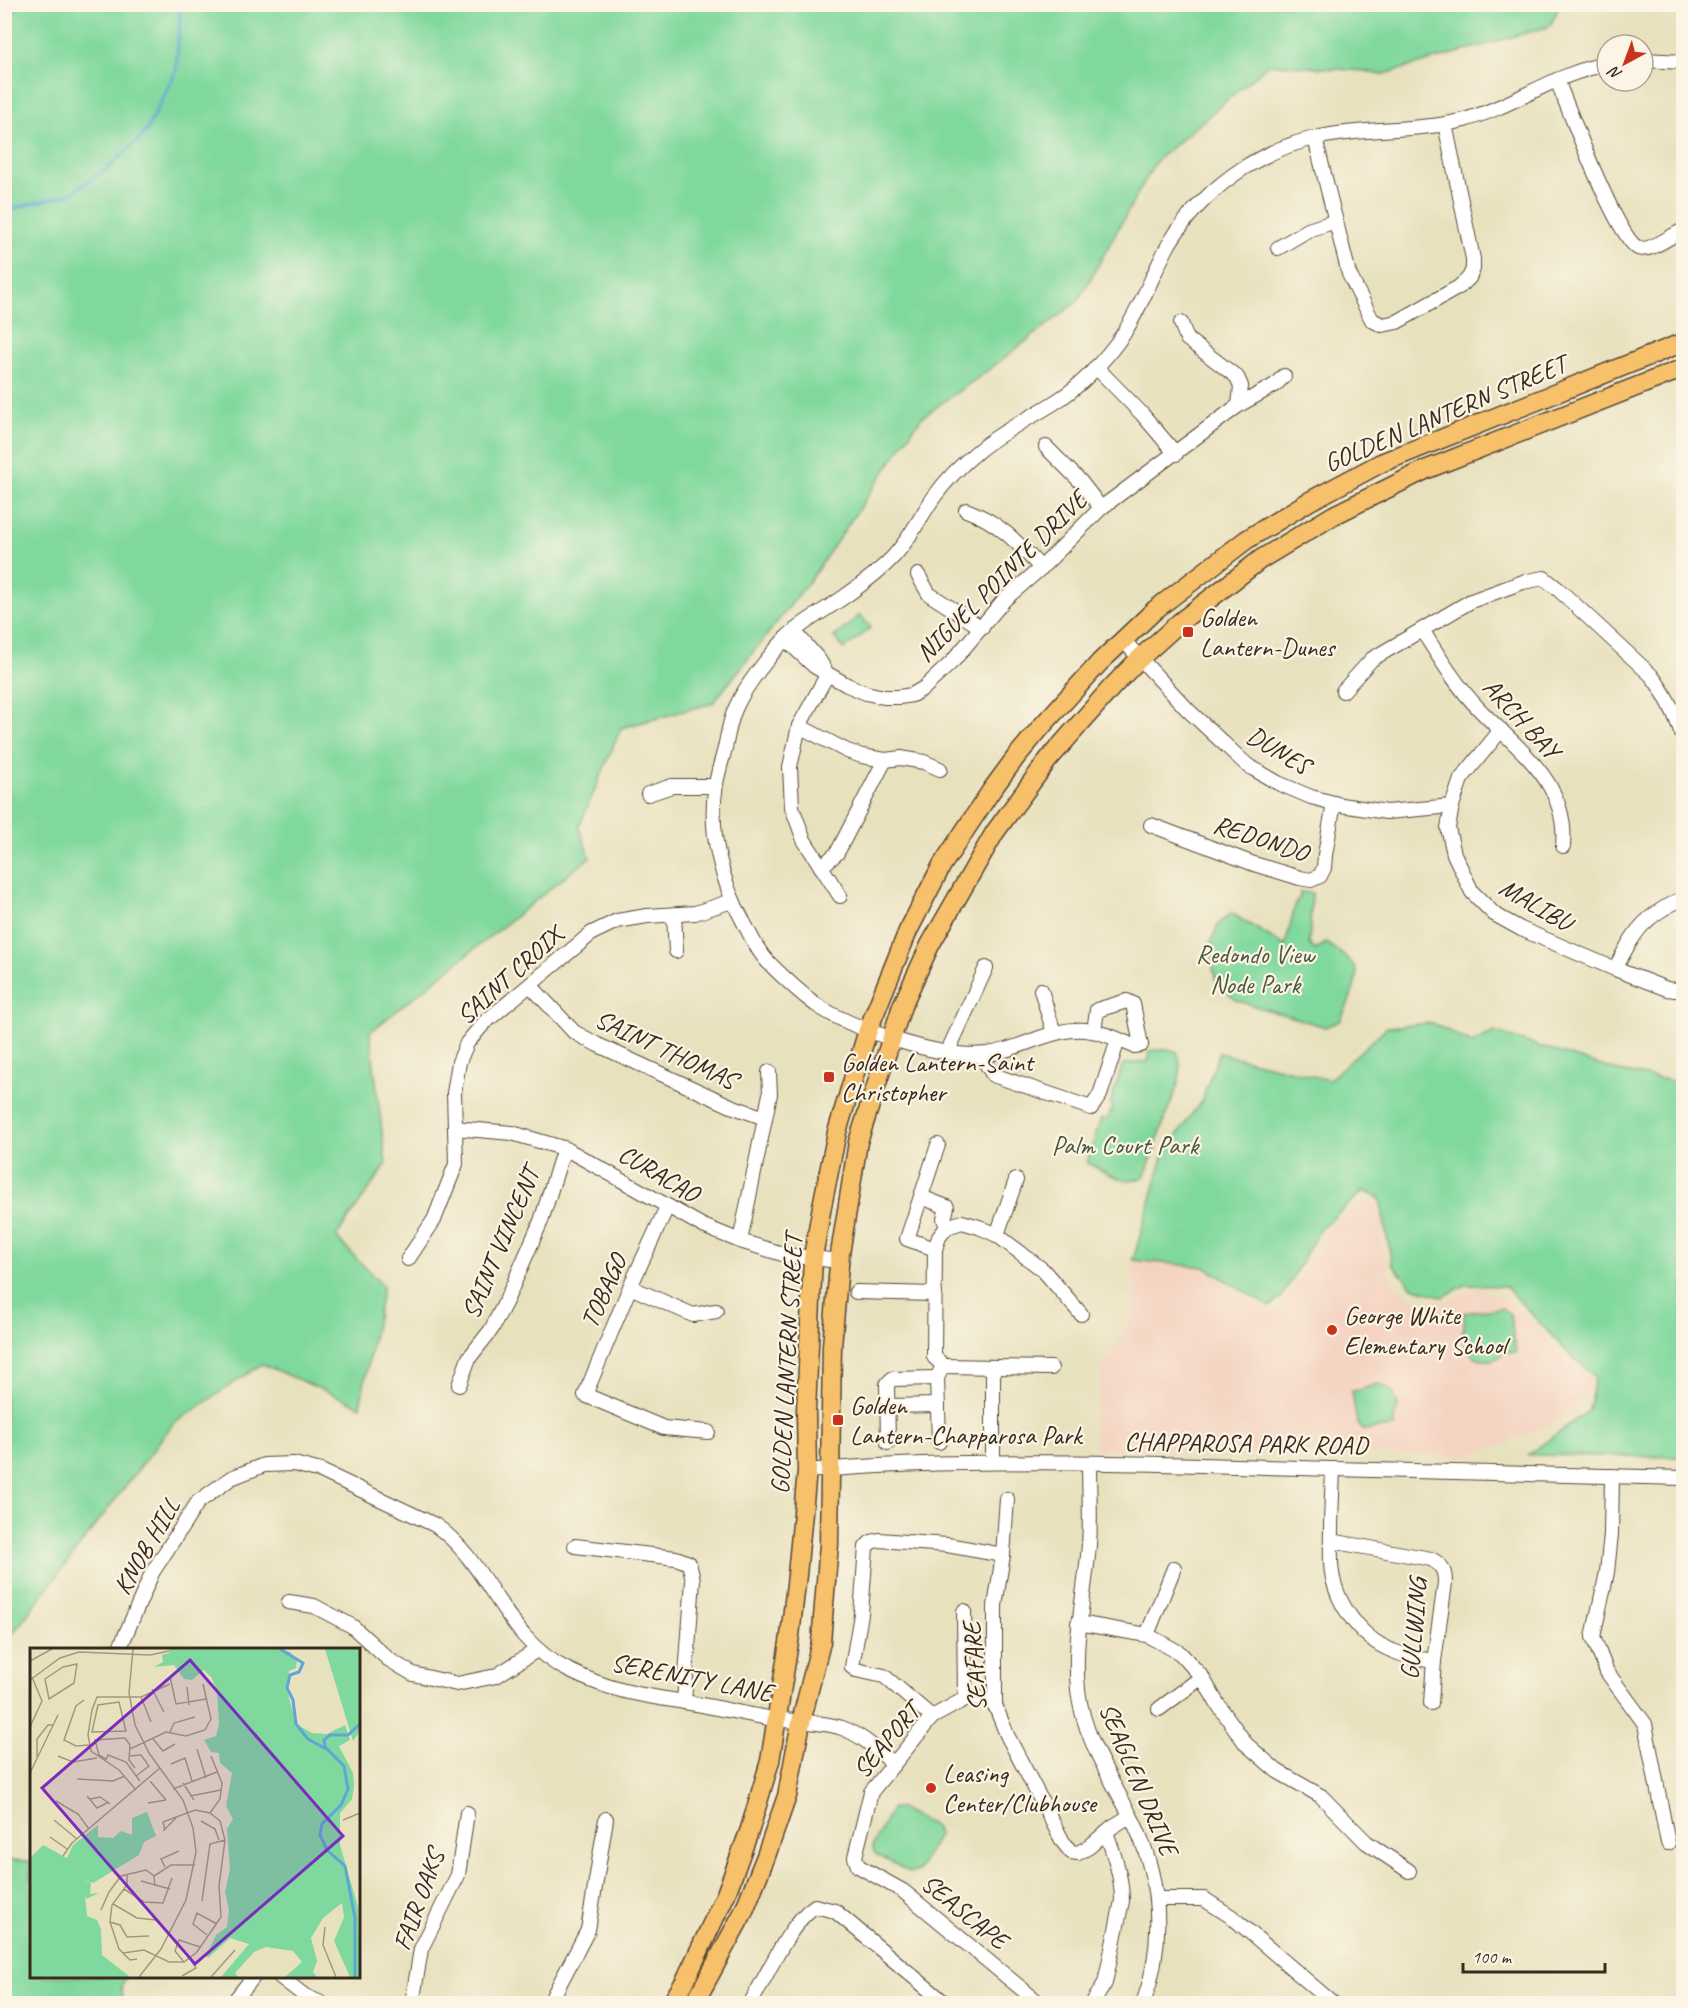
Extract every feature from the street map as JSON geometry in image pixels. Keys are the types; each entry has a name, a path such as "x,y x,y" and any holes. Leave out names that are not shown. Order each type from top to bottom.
{"main road":[{"name":"GOLDEN LANTERN STREET","path":"671,2004 684,1983 738,1862 770,1761 790,1636 807,1471 806,1411 813,1257 837,1131 868,1030 908,931 942,865 991,791 1042,726 1100,662 1156,609 1236,547 1272,523 1343,483 1414,449 1683,342"},
{"name":"GOLDEN LANTERN STREET","path":"694,2004 743,1913 766,1856 787,1796 801,1722 821,1642 829,1544 832,1346 839,1261 858,1142 902,1006 926,954 995,832 1043,766 1139,659 1208,599 1261,559 1343,510 1425,470 1683,368"}],"street":[{"path":"1655,61 1683,62"},
{"path":"1094,1031 1097,1010 1127,1001 1131,1002 1141,1045 1134,1046 1094,1031 1076,1030 1054,1033 996,1053 981,1055 947,1053 850,1024 815,1004 763,958 732,901 721,867 715,834 716,786 736,706 758,673 790,635 845,597 890,561 912,533 934,496 966,461 1001,433 1037,415 1072,391 1096,368 1122,336 1170,242 1212,192 1229,178 1257,160 1291,144 1315,138 1445,124 1494,110 1557,80 1595,67"},
{"path":"1557,80 1598,181 1628,238 1638,248 1650,249 1683,230"},
{"path":"1315,138 1349,274 1371,320 1382,325 1396,322 1459,287 1469,278 1473,269 1473,259 1445,124"},
{"path":"1278,248 1308,230 1336,221"},
{"path":"1181,323 1187,339 1237,377 1241,386 1239,405"},
{"path":"1096,368 1142,414 1176,454"},
{"name":"NIGUEL POINTE DRIVE","path":"827,675 866,693 899,697 912,695 924,688 982,628 1004,600 1041,568 1101,508 1239,405 1275,385 1284,376"},
{"path":"1046,447 1080,481 1101,508"},
{"path":"966,510 986,517 1014,538 1041,568"},
{"path":"918,574 929,594 982,628"},
{"path":"1343,691 1372,659 1471,601 1523,582 1545,578 1651,675 1663,690 1676,714 1683,740"},
{"name":"ARCH BAY","path":"1422,630 1465,692 1546,779 1564,820 1563,846"},
{"path":"790,635 819,660 827,675 799,726 790,767 792,807 804,840 840,896"},
{"name":"DUNES","path":"1123,640 1188,710 1247,765 1278,783 1334,803 1387,812 1452,807"},
{"path":"799,726 847,751 885,760 901,758 924,762 940,768"},
{"name":"MALIBU","path":"1502,730 1461,779 1448,828 1454,854 1472,892 1494,914 1521,929 1667,989 1683,991"},
{"path":"821,867 837,853 885,760"},
{"path":"648,794 672,786 716,786"},
{"name":"REDONDO","path":"1151,825 1254,864 1311,880 1320,876 1324,868 1334,803"},
{"path":"1615,969 1632,936 1645,921 1662,907 1683,898"},
{"name":"SAINT CROIX","path":"408,1259 434,1220 456,1164 454,1093 459,1062 467,1043 483,1023 592,933 617,921 647,916 695,914 732,901"},
{"path":"674,915 676,951"},
{"path":"947,1053 986,968"},
{"name":"SAINT THOMAS","path":"530,985 574,1032 731,1106 765,1118"},
{"path":"1041,990 1054,1033"},
{"path":"981,1055 993,1075 1091,1107 1100,1095 1118,1041"},
{"path":"740,1241 770,1094 769,1072"},
{"name":"CURACAO","path":"455,1128 512,1133 564,1148 702,1226 786,1255 839,1261"},
{"path":"934,1249 907,1239 938,1145"},
{"name":"SAINT VINCENT","path":"459,1385 470,1358 491,1330 507,1299 541,1221 564,1148"},
{"path":"997,1236 1016,1180"},
{"path":"921,1197 947,1207 944,1218 947,1227"},
{"name":"TOBAGO","path":"667,1207 630,1287 585,1395 664,1428 708,1432"},
{"path":"939,1442 940,1372 934,1357 934,1249 939,1237 947,1227 962,1222 997,1236 1044,1270 1081,1314"},
{"path":"630,1287 693,1315 716,1311"},
{"path":"856,1292 935,1294"},
{"path":"993,1368 993,1462"},
{"path":"888,1443 889,1381 892,1379 993,1368 1051,1368"},
{"path":"888,1406 938,1405"},
{"name":"CHAPPAROSA PARK ROAD","path":"807,1471 993,1462 1683,1478"},
{"name":"SEAGLEN DRIVE","path":"1089,1463 1089,1544 1078,1623 1076,1659 1078,1692 1087,1729 1098,1756 1146,1851 1157,1899 1154,1971 1143,2004"},
{"name":"SERENITY LANE","path":"264,1465 294,1464 321,1471 435,1524 451,1536 466,1552 521,1634 537,1650 565,1669 607,1688 640,1696 840,1728 856,1735 894,1764"},
{"name":"KNOB HILL","path":"120,1648 152,1573 198,1502 231,1478 264,1465"},
{"path":"1333,1469 1331,1563 1335,1585 1343,1605 1356,1624 1372,1639 1391,1651 1412,1658 1434,1661"},
{"path":"1612,1476 1611,1534 1607,1572 1593,1636 1607,1672 1646,1724 1668,1843"},
{"name":"SEAFARE","path":"1007,1499 1003,1555 995,1606 995,1705 1006,1735 1063,1842 1071,1852 1078,1853 1089,1847 1130,1816"},
{"path":"932,1717 884,1676 855,1670 852,1667 861,1614 866,1547 871,1542 879,1540 946,1545 1003,1555"},
{"name":"GULLWING","path":"1331,1541 1431,1559 1440,1564 1445,1573 1445,1583 1434,1661 1431,1703"},
{"path":"575,1546 676,1558 689,1563 693,1580 684,1702"},
{"path":"1147,1635 1174,1568"},
{"path":"289,1602 314,1606 352,1626 388,1659 413,1674 457,1684 496,1676 537,1650"},
{"path":"964,1611 965,1699 980,1698 995,1705"},
{"path":"1078,1623 1147,1635 1180,1653 1202,1677 1246,1744 1277,1772 1321,1796 1366,1842 1409,1871"},
{"path":"1159,1709 1202,1677"},
{"name":"SEAPORT","path":"855,1862 868,1798 932,1717 965,1699"},
{"name":"FAIR OAKS","path":"412,2004 421,1949 458,1875 467,1813"},
{"path":"549,2004 588,1930 606,1819"},
{"path":"1092,2004 1105,1983 1122,1901 1122,1889 1115,1856 1106,1832"},
{"name":"SEASCAPE","path":"855,1862 858,1866 903,1891 1040,2004"},
{"path":"1157,1899 1204,1899 1232,1917 1334,2004"},
{"path":"750,2004 790,1933 815,1906 835,1911 946,2004"},
{"path":"232,2004 253,1978"},
{"path":"280,1978 305,1996 323,2004"}],"shaded area":[{"name":"George White Elementary School","path":"1366,1201 1373,1202 1380,1209 1384,1257 1389,1276 1397,1287 1407,1296 1422,1302 1449,1300 1461,1293 1478,1288 1504,1298 1526,1316 1565,1358 1592,1379 1584,1396 1572,1410 1508,1442 1466,1456 1094,1449 1095,1417 1104,1363 1119,1343 1132,1316 1135,1292 1132,1263 1170,1260 1205,1270 1269,1312 1280,1311 1326,1231"}],"green space":[{"path":"20,4 1560,5 1550,26 1381,75 1365,71 1269,64 1156,161 1078,301 990,369 921,418 811,579 713,703 621,728 579,827 590,857 370,1032 386,1165 336,1237 383,1286 360,1406 262,1364 172,1425 5,1644 4,25"},
{"path":"860,615 871,628 844,649 834,637"},
{"name":"Redondo View Node Park","path":"1301,892 1312,893 1309,944 1315,950 1326,943 1350,961 1356,973 1352,995 1340,1021 1325,1027 1238,1001 1217,983 1213,969 1211,941 1218,925 1231,913 1285,946 1296,902"},
{"path":"1432,1023 1472,1043 1494,1032 1615,1070 1683,1083 1683,1457 1528,1455 1589,1410 1595,1377 1566,1351 1505,1286 1465,1285 1443,1297 1412,1287 1392,1264 1380,1198 1364,1191 1320,1229 1281,1298 1270,1307 1204,1267 1133,1260 1164,1154 1202,1100 1219,1053 1329,1080 1387,1027"},
{"name":"Palm Court Park","path":"1168,1049 1177,1052 1180,1076 1144,1177 1121,1179 1087,1163 1101,1118 1105,1120 1108,1118 1113,1106 1110,1105 1123,1064 1149,1061 1149,1051"},
{"path":"1502,1308 1510,1315 1516,1352 1505,1352 1492,1360 1479,1359 1469,1351 1465,1344 1464,1313"},
{"path":"1377,1384 1392,1391 1395,1398 1398,1407 1394,1417 1394,1427 1363,1430 1357,1423 1352,1391"},
{"path":"899,1808 936,1827 938,1835 918,1871 911,1873 875,1854 872,1846 892,1809"},
{"path":"4,1860 30,1861 30,1978 126,1978 121,1987 124,2003 5,2003"}],"waterway":[{"path":"4,211 70,194 108,168 146,132 176,71 181,4"}],"place":[{"name":"Golden Lantern-Dunes","path":"1188,632"},
{"name":"Golden Lantern-Saint Christopher","path":"829,1077"},
{"name":"George White Elementary School","path":"1332,1330"},
{"name":"Golden Lantern-Chapparosa Park","path":"838,1420"},
{"name":"Leasing Center/Clubhouse","path":"931,1788"}]}
